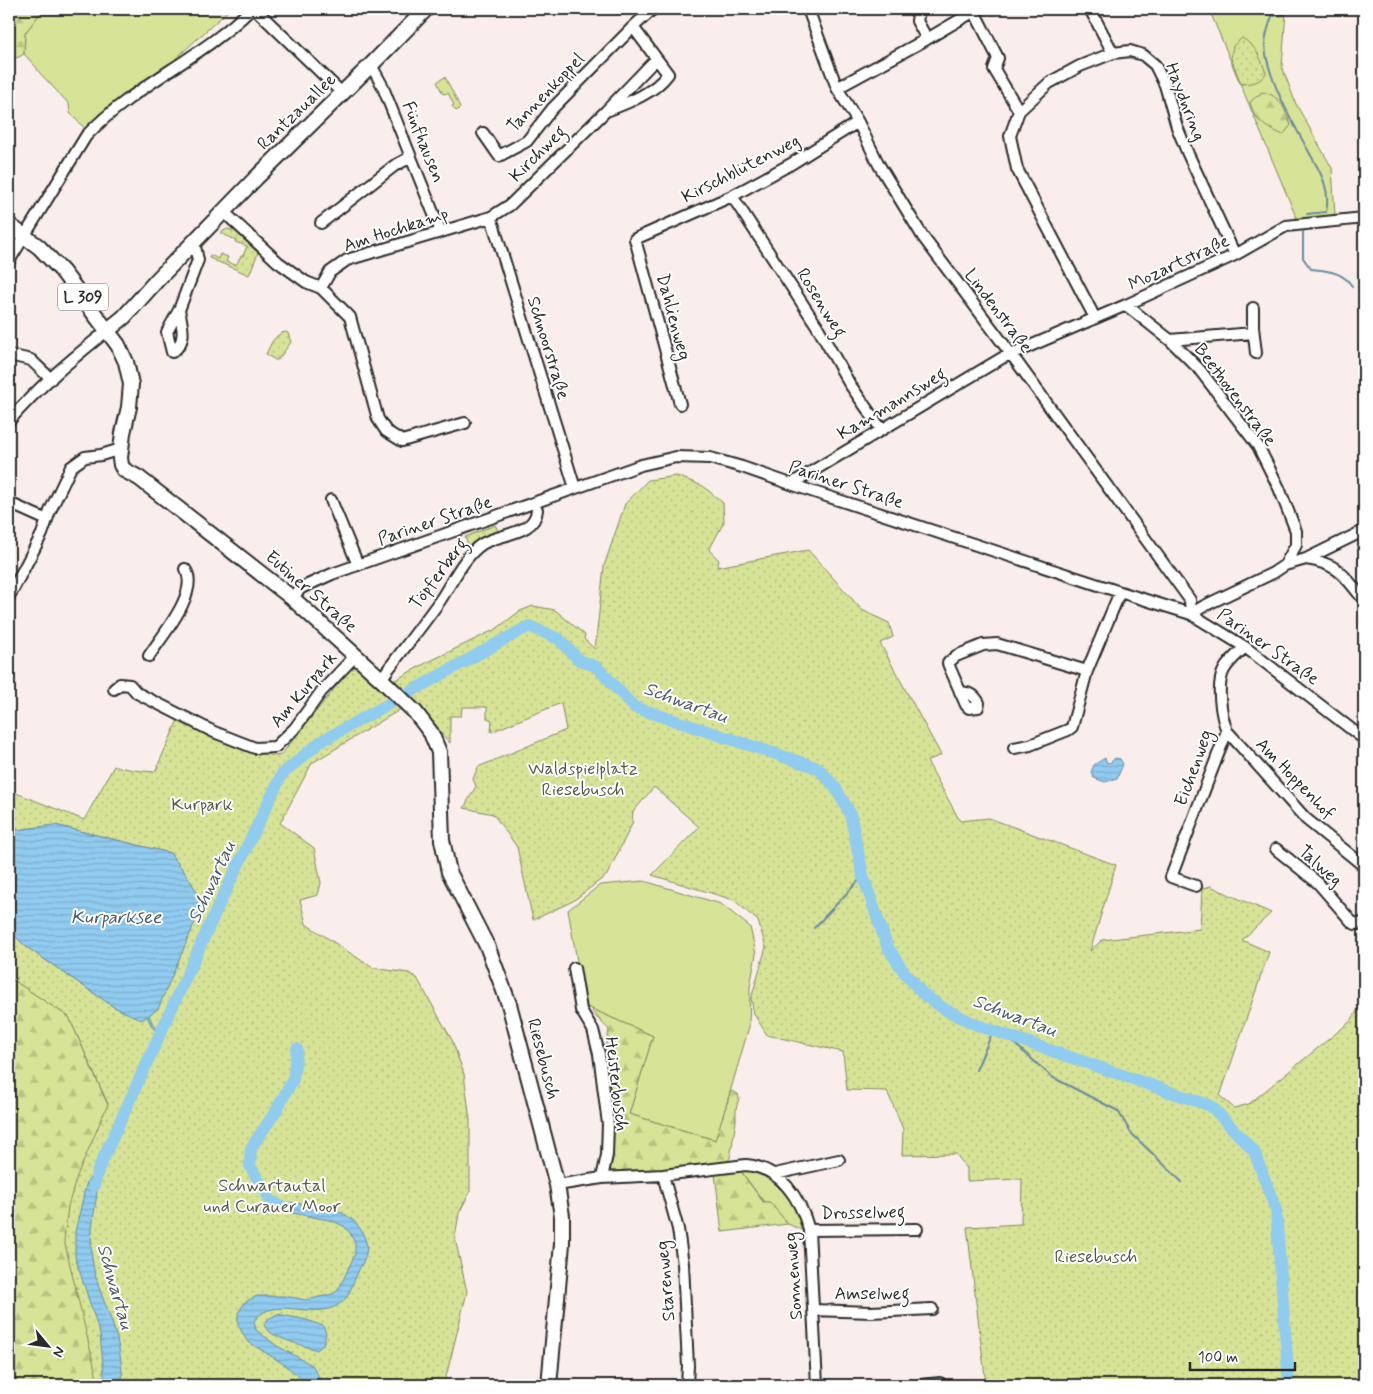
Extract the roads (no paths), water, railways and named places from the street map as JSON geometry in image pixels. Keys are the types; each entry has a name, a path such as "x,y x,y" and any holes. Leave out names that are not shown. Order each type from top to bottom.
{"main road":[{"name":"Rantzauallee","path":"108,330 124,317 194,242 426,9"},
{"name":"L 309","path":"9,225 39,247 62,271 118,345 126,362 131,384 129,407 121,449"},
{"name":"Eutiner Straße","path":"121,449 130,459 139,478 292,598 393,690 424,723 431,733 439,752"},
{"name":"Riesebusch","path":"439,752 442,840 449,872 488,948 509,1004 557,1185 562,1216 562,1244 549,1385"}],"street":[{"path":"9,261 86,136 102,120 136,93 212,43 251,9"},
{"path":"255,9 342,93"},
{"path":"633,27 653,9"},
{"name":"Lindenstraße","path":"808,9 837,88 923,237 1011,354 1190,600 1191,614"},
{"path":"914,9 918,16 917,21 927,39"},
{"path":"1088,9 1091,11 1113,53"},
{"path":"837,88 976,10 998,58 994,69 1019,111"},
{"name":"Kirchweg","path":"606,111 630,102 661,84 668,74 633,27"},
{"name":"Tannenkoppel","path":"483,133 499,156 527,141 552,109 633,27"},
{"name":"Haydnring","path":"1095,318 1017,169 1010,136 1019,111 1049,83 1080,66 1113,53 1138,53 1149,59 1158,70 1165,85 1177,128 1235,255"},
{"name":"Kirchweg","path":"491,217 510,206 656,59"},
{"name":"Fünfhausen","path":"371,65 382,85 441,232"},
{"name":"Kirschblütenweg","path":"635,239 732,196 791,164 858,122"},
{"path":"321,223 394,166 411,157"},
{"name":"Rosenweg","path":"732,196 817,326 849,383 881,429"},
{"path":"224,212 278,262 306,282 321,288 350,317 378,419 386,431 402,442 465,423"},
{"name":"Am Hochkamp","path":"321,288 330,272 347,260 491,217"},
{"name":"Schnoorstraße","path":"491,217 575,488"},
{"name":"Mozartstraße","path":"1011,354 1126,305 1235,255 1286,226 1364,218"},
{"name":"Dahlienweg","path":"635,239 680,404"},
{"path":"179,310 198,260 194,242"},
{"name":"Beethovenstraße","path":"1126,305 1170,340 1199,369 1258,446 1279,488 1296,532 1296,545 1285,565"},
{"path":"1253,308 1253,332 1256,354"},
{"path":"9,421 20,407 108,330"},
{"path":"1170,340 1253,332"},
{"name":"Kammannsweg","path":"791,484 881,429 1011,354"},
{"path":"9,355 31,360 48,382"},
{"path":"9,596 42,534 71,467 85,457 101,455 121,449"},
{"name":"Pariner Straße","path":"292,598 301,588 332,574 641,465 676,457 710,458 1191,614 1245,647 1364,739"},
{"path":"331,500 358,565"},
{"path":"9,504 47,520"},
{"name":"Töpferberg","path":"381,679 440,600 472,552 483,544 531,526 536,518 537,510"},
{"path":"1191,614 1273,573 1285,565 1306,559 1359,533 1364,534"},
{"path":"1306,559 1332,565 1364,600"},
{"path":"149,656 186,600 189,574 185,569"},
{"path":"1014,748 1030,745 1072,727 1087,671 1120,592"},
{"path":"960,692 948,663 956,656 983,645 997,644 1005,646 1087,671"},
{"name":"Eichenweg","path":"1196,886 1170,877 1227,731 1222,716 1220,680 1227,664 1245,647"},
{"name":"Am Kurpark","path":"114,689 120,684 130,685 137,693 214,732 255,748 275,747 295,728 321,692 355,656"},
{"name":"Am Hoppenhof","path":"1227,731 1306,819 1364,866"},
{"name":"Talweg","path":"1276,849 1318,883 1351,921 1356,924 1364,924"},
{"name":"Heisterbusch","path":"574,968 582,1010 593,1030 599,1054 608,1124 607,1155 602,1178"},
{"path":"775,1174 839,1160"},
{"name":"Sonnenweg","path":"557,1185 602,1178 663,1175 746,1165 757,1166 775,1174 788,1186 798,1202 806,1218 809,1230 817,1385"},
{"name":"Starenweg","path":"663,1175 678,1229 683,1264 688,1366 687,1385"},
{"name":"Drosselweg","path":"809,1230 917,1228"},
{"name":"Amselweg","path":"813,1310 871,1312 932,1310"},
{"path":"920,1385 940,1383"}],"water":[{"path":"1105,758 1106,762 1110,763 1115,758 1120,759 1123,764 1117,779 1105,782 1094,778 1091,772 1094,765"},
{"name":"Kurparksee","path":"55,825 170,853 188,877 203,903 158,1009 149,1015 153,1025 161,1033 160,1035 152,1027 147,1016 142,1020 114,1007 25,946 9,930 9,831"},
{"path":"98,1170 91,1236 92,1258 96,1277 117,1338 123,1385 105,1385 100,1334 75,1257 75,1232 87,1181"},
{"path":"271,1201 317,1206 342,1213 351,1218 357,1225 366,1242 367,1251 349,1292 343,1301 333,1308 322,1310 273,1309 263,1313 254,1321 256,1330 277,1346 312,1365 322,1385 307,1385 282,1363 247,1341 238,1325 238,1313 245,1302 257,1296 285,1296 306,1300 333,1294 339,1289 355,1254 355,1243 345,1227 333,1221 278,1210"},
{"path":"277,1314 307,1320 323,1326 326,1333 323,1345 317,1350 272,1334 264,1325 267,1320"}],"waterway":[{"path":"1285,9 1283,15 1272,16 1266,34 1265,46 1270,72 1276,86 1324,180 1327,195 1326,212 1307,214"},
{"path":"1303,232 1303,258 1311,269 1328,271 1344,277 1352,286"},
{"name":"Schwartau","path":"94,1186 98,1170 217,909 282,774 320,742 529,626 559,639 579,660 597,667 634,707 818,768 835,787 850,813 863,876 887,946 904,972 924,995 946,1010 977,1025 1211,1106 1254,1151 1276,1210 1289,1385"},
{"path":"814,928 863,876"},
{"path":"976,1070 993,1031"},
{"path":"1007,1037 1052,1077 1118,1111 1131,1133 1182,1182"},
{"path":"284,1208 271,1201 250,1166 251,1148 276,1111 293,1079 297,1049"}],"park label":[{"name":"Waldspielplatz Riesebusch","path":"583,780"},
{"name":"Kurpark","path":"202,805"},
{"name":"Schwartautal und Curauer Moor","path":"272,1196"}]}
